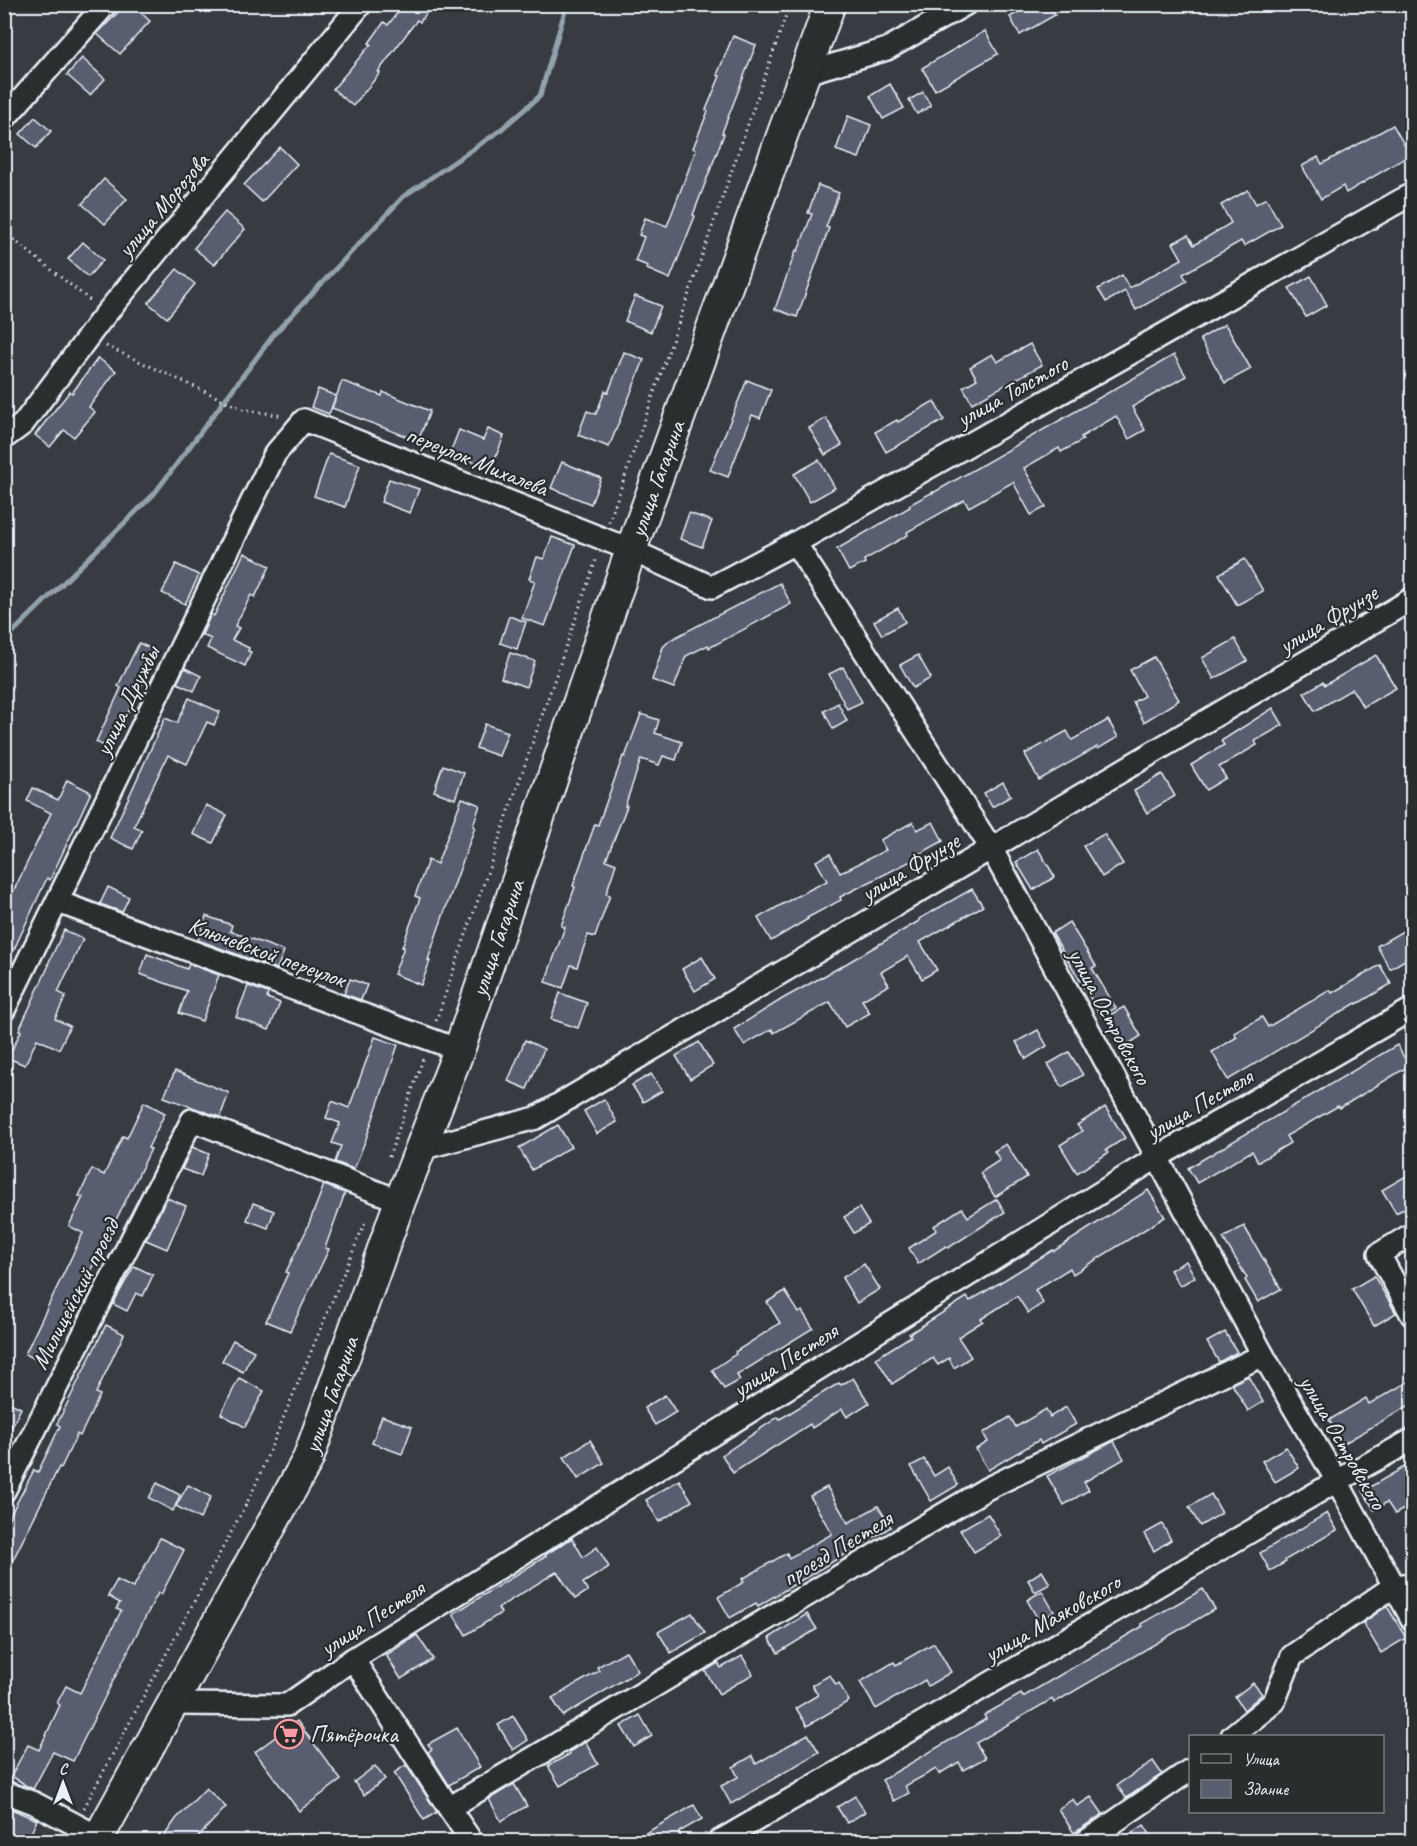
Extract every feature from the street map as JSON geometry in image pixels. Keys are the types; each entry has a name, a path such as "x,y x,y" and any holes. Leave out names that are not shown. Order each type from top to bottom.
{"main road":[{"name":"улица Гагарина","path":"93,1836 173,1704 309,1458 388,1197 420,1149 459,1050 631,550 830,4"}],"street":[{"path":"4,119 106,4"},
{"name":"улица Морозова","path":"4,438 22,424 106,314 361,4"},
{"path":"806,73 887,49 966,4"},
{"name":"улица Толстого","path":"631,550 711,587 795,543 1413,194"},
{"name":"переулок Михалева","path":"304,420 631,550"},
{"name":"улица Дружбы","path":"4,1010 275,454 304,420"},
{"name":"улица Островского","path":"795,543 991,849 1263,1355 1337,1481 1403,1585 1413,1619"},
{"name":"улица Фрунзе","path":"420,1149 537,1118 1413,599"},
{"name":"Ключевской переулок","path":"58,902 459,1050"},
{"name":"улица Пестеля","path":"173,1704 287,1705 353,1659 1156,1158 1413,1009"},
{"name":"Милицейский проезд","path":"4,1491 192,1120 388,1197"},
{"path":"1413,1234 1379,1254 1413,1315"},
{"name":"проезд Пестеля","path":"449,1808 986,1489 1263,1355"},
{"name":"улица Маяковского","path":"718,1842 1337,1481 1413,1440"},
{"path":"1234,1735 1274,1702 1292,1656 1403,1585"},
{"path":"353,1659 472,1842"},
{"path":"1085,1842 1189,1771"},
{"path":"4,1792 34,1803 93,1836"}],"path":[{"path":"388,1160 790,4"},
{"path":"4,232 106,314"},
{"path":"87,338 243,409 304,420"},
{"path":"93,1836 388,1197"}],"building":[{"path":"126,4 131,4 150,21 120,54 97,34"},
{"path":"396,4 433,4 420,22 417,20 378,72 380,73 353,106 333,89 371,44 369,43 384,22 388,25 401,8"},
{"path":"1032,4 1049,4 1055,15 1020,35 1010,17"},
{"path":"985,31 998,54 935,90 922,68"},
{"path":"733,36 756,45 670,279 635,261 644,237 639,235 645,218 667,226 696,150 693,148 720,76 717,75"},
{"path":"82,58 105,79 90,95 67,75"},
{"path":"890,84 904,108 883,119 870,96"},
{"path":"923,92 931,106 917,114 909,100"},
{"path":"848,116 871,125 859,158 836,150"},
{"path":"35,117 51,131 36,148 20,134"},
{"path":"1393,125 1410,155 1346,193 1343,186 1321,199 1302,166 1318,157 1322,164"},
{"path":"280,147 297,164 262,202 244,185"},
{"path":"104,179 127,199 105,224 82,204"},
{"path":"818,185 839,193 797,317 775,309 796,250 798,251 812,214 808,213"},
{"path":"1248,190 1256,204 1266,198 1281,225 1244,246 1241,241 1183,274 1187,281 1136,310 1125,291 1106,302 1098,289 1122,275 1129,288 1182,259 1173,243 1188,235 1194,245 1231,223 1221,205"},
{"path":"225,212 245,229 214,265 194,248"},
{"path":"83,242 103,260 88,277 68,259"},
{"path":"177,269 195,284 167,318 148,303"},
{"path":"1311,276 1327,305 1306,317 1289,288"},
{"path":"635,296 661,306 651,332 625,321"},
{"path":"1225,324 1251,369 1225,383 1200,339"},
{"path":"1030,344 1042,365 972,403 963,387 977,379 970,367 992,354 997,362"},
{"path":"624,352 644,360 609,447 578,435 587,411 596,414 605,391 608,393"},
{"path":"1174,355 1186,376 1132,407 1145,430 1129,439 1116,416 1081,437 1083,440 1061,452 1059,448 1024,468 1046,507 1031,515 1013,482 969,507 964,500 907,532 908,535 849,571 837,549 910,507 909,505"},
{"path":"98,358 116,371 89,407 95,412 74,437 64,430 50,447 35,435 70,391 72,393"},
{"path":"747,380 771,390 760,418 752,415 728,477 710,470"},
{"path":"342,381 382,396 383,392 430,411 418,441 332,408"},
{"path":"318,389 336,396 329,414 311,407"},
{"path":"934,401 944,420 886,452 875,432 897,420 898,422"},
{"path":"826,418 842,445 825,455 809,428"},
{"path":"488,429 504,436 491,469 450,453 459,430 483,440"},
{"path":"329,454 360,465 345,507 314,496"},
{"path":"819,460 835,488 810,502 794,474"},
{"path":"562,462 601,478 591,504 551,488"},
{"path":"389,479 419,489 410,513 381,502"},
{"path":"689,513 712,521 702,547 680,539"},
{"path":"552,537 575,545 545,626 522,618 535,581 529,579 537,557 544,559"},
{"path":"244,553 270,566 255,597 251,595 235,626 239,628 232,640 249,648 248,651 251,652 245,666 207,648 211,639 202,635 211,614 214,616"},
{"path":"1245,559 1263,591 1237,605 1219,574"},
{"path":"176,564 199,575 185,604 162,593"},
{"path":"780,583 791,604 709,648 708,645 686,656 674,688 652,680 663,647 670,640"},
{"path":"898,608 905,622 882,635 874,621"},
{"path":"509,616 526,622 517,649 500,643"},
{"path":"1235,639 1247,661 1214,679 1202,658"},
{"path":"139,643 158,652 110,749 96,742 121,688 118,686"},
{"path":"510,653 535,661 526,687 501,678"},
{"path":"918,655 931,678 913,688 900,665"},
{"path":"1376,655 1396,688 1363,707 1352,689 1315,711 1304,693 1323,682 1325,685"},
{"path":"1154,657 1179,700 1144,722 1133,702 1144,696 1130,670"},
{"path":"843,667 862,702 847,709 829,674"},
{"path":"185,668 201,676 194,691 177,683"},
{"path":"189,698 220,712 214,725 207,722 187,764 168,755 134,826 142,830 133,849 110,838 165,718 177,723"},
{"path":"838,703 847,721 833,729 824,711"},
{"path":"1273,708 1283,725 1255,741 1257,745 1219,767 1226,778 1206,790 1191,765 1224,745 1221,741"},
{"path":"641,714 659,720 655,733 682,742 676,760 663,756 659,765 641,759 625,806 627,806 606,860 616,864 606,894 610,895 595,937 588,935 577,967 571,965 563,988 545,982 565,927 561,926 595,824 598,825"},
{"path":"1108,720 1118,737 1039,780 1025,754 1067,731 1072,740"},
{"path":"485,724 508,732 499,756 476,748"},
{"path":"443,765 464,773 455,799 434,791"},
{"path":"1162,774 1175,796 1147,813 1134,791"},
{"path":"67,780 91,792 50,880 47,878 4,971 4,922 10,910 4,908 4,888 13,892 51,813 27,801 33,788 58,800"},
{"path":"1003,782 1011,796 992,807 984,793"},
{"path":"462,798 480,805 473,826 475,827 421,985 394,974 420,898 415,896 428,860 437,864"},
{"path":"206,805 227,815 213,843 193,834"},
{"path":"913,822 917,830 933,822 943,841 914,857 915,859 840,897 841,900 771,941 758,918 827,881 816,861 830,854 840,873 886,850 880,840"},
{"path":"1104,834 1123,864 1102,877 1083,846"},
{"path":"1038,849 1055,877 1033,890 1016,862"},
{"path":"108,887 129,897 122,912 100,904"},
{"path":"972,889 983,906 920,942 937,970 922,979 908,956 881,972 889,985 862,1000 870,1013 845,1027 830,1002 774,1033 772,1029 744,1045 734,1029"},
{"path":"206,916 232,925 230,931 284,951 277,969 198,940"},
{"path":"1069,922 1096,966 1092,968 1116,1008 1101,1016 1052,933"},
{"path":"1413,925 1413,955 1390,969 1377,946"},
{"path":"64,930 83,939 58,992 66,996 55,1019 70,1026 59,1049 37,1039 25,1065 8,1058"},
{"path":"147,954 187,969 189,964 219,975 202,1021 179,1013 187,991 140,974"},
{"path":"702,957 715,979 695,991 682,969"},
{"path":"1380,965 1391,984 1228,1080 1212,1052 1237,1037 1234,1033 1262,1017 1268,1027 1330,990 1332,993"},
{"path":"350,979 367,985 361,1000 344,994"},
{"path":"248,986 268,993 267,998 280,1003 269,1030 236,1017"},
{"path":"560,993 587,1003 578,1028 551,1019"},
{"path":"1124,1007 1141,1036 1124,1047 1106,1017"},
{"path":"1038,1030 1047,1046 1026,1059 1016,1042"},
{"path":"375,1037 398,1045 354,1169 335,1162 341,1146 332,1143 340,1123 326,1118 332,1101 349,1108"},
{"path":"525,1040 544,1049 527,1089 508,1081"},
{"path":"699,1042 713,1065 690,1079 676,1056"},
{"path":"1397,1045 1409,1066 1340,1108 1338,1106 1286,1136 1290,1143 1258,1162 1252,1151 1197,1183 1188,1168"},
{"path":"1069,1052 1083,1075 1062,1087 1048,1064"},
{"path":"175,1071 229,1093 220,1117 164,1097"},
{"path":"651,1074 662,1091 643,1102 632,1085"},
{"path":"604,1099 617,1122 597,1134 584,1111"},
{"path":"144,1102 165,1113 148,1148 151,1149 44,1363 25,1354 83,1233 69,1226 83,1197 79,1196 92,1169 104,1175 123,1136 127,1138"},
{"path":"1105,1107 1125,1138 1106,1150 1108,1153 1077,1173 1060,1145 1082,1131 1077,1125"},
{"path":"558,1125 571,1147 532,1170 519,1148"},
{"path":"1006,1144 1027,1177 995,1197 980,1173 1000,1160 994,1151"},
{"path":"192,1147 209,1154 201,1176 182,1169"},
{"path":"1413,1172 1413,1204 1396,1213 1382,1190"},
{"path":"324,1185 345,1193 325,1248 329,1249 290,1331 266,1321"},
{"path":"1148,1190 1165,1217 1073,1274 1070,1268 1035,1290 1043,1303 1028,1313 1017,1296 981,1319 983,1321 958,1337 971,1357 954,1368 949,1358 938,1365 933,1358 892,1384 876,1358 967,1297 970,1301 1054,1251"},
{"path":"167,1198 186,1206 167,1249 146,1240"},
{"path":"997,1199 1005,1212 918,1264 909,1248 937,1230 934,1226 962,1208 968,1217"},
{"path":"253,1203 274,1211 268,1228 247,1220"},
{"path":"859,1208 869,1224 854,1233 844,1217"},
{"path":"1244,1226 1281,1289 1258,1302 1245,1280 1247,1278 1223,1238"},
{"path":"1186,1261 1195,1277 1180,1286 1170,1270"},
{"path":"864,1264 880,1289 857,1303 842,1278"},
{"path":"134,1266 153,1275 143,1296 136,1293 127,1311 113,1304"},
{"path":"1374,1276 1396,1313 1374,1326 1352,1289"},
{"path":"785,1291 799,1313 802,1311 813,1328 737,1375 740,1380 724,1389 712,1370 780,1323 767,1302"},
{"path":"106,1325 124,1334 96,1393 100,1395 80,1436 77,1434 61,1468 59,1467 4,1578 4,1527 34,1470 38,1472 60,1426 57,1424"},
{"path":"1225,1332 1237,1352 1219,1362 1207,1342"},
{"path":"233,1340 254,1351 243,1372 222,1361"},
{"path":"1248,1376 1263,1402 1248,1411 1232,1384"},
{"path":"239,1378 264,1391 245,1427 221,1414"},
{"path":"853,1378 869,1403 847,1417 842,1409 812,1428 810,1424 733,1473 722,1455 778,1417 780,1419 839,1383 841,1385"},
{"path":"1413,1379 1413,1403 1343,1444 1329,1420 1366,1398 1369,1404"},
{"path":"665,1395 676,1412 655,1425 644,1408"},
{"path":"4,1400 21,1408 4,1443"},
{"path":"1066,1407 1076,1424 1041,1444 1039,1440 988,1470 976,1449 988,1442 983,1433 1010,1417 1016,1427 1046,1409 1050,1417"},
{"path":"382,1416 412,1427 402,1454 372,1443"},
{"path":"590,1440 604,1463 578,1479 564,1457"},
{"path":"1114,1441 1124,1459 1084,1482 1089,1490 1064,1505 1047,1476"},
{"path":"1286,1447 1299,1468 1275,1482 1262,1461"},
{"path":"924,1459 934,1476 948,1467 958,1485 931,1501 911,1466"},
{"path":"1406,1466 1413,1477 1413,1504 1395,1514 1387,1502 1374,1510 1363,1491"},
{"path":"679,1480 692,1501 659,1522 646,1500"},
{"path":"157,1483 180,1495 173,1511 149,1498"},
{"path":"188,1485 211,1497 200,1519 176,1506"},
{"path":"827,1487 848,1523 878,1506 891,1527 758,1606 756,1603 730,1618 718,1597 744,1582 742,1579 787,1553 789,1558 832,1534 810,1496"},
{"path":"1211,1494 1222,1513 1200,1526 1189,1507"},
{"path":"1327,1513 1337,1530 1270,1571 1260,1553"},
{"path":"988,1514 1001,1536 974,1552 960,1530"},
{"path":"1162,1524 1171,1540 1154,1551 1144,1534"},
{"path":"160,1538 184,1550 161,1595 158,1593 73,1761 53,1752 33,1789 23,1784 11,1776 28,1745 39,1750 60,1705 57,1703 66,1686 80,1693 121,1611 116,1609 120,1603 108,1596 117,1580 133,1588"},
{"path":"572,1538 583,1557 597,1547 609,1567 583,1583 588,1591 575,1599 556,1572 498,1608 501,1613 466,1635 453,1614"},
{"path":"1042,1571 1050,1584 1035,1592 1028,1580"},
{"path":"1203,1589 1215,1609 1054,1703 1052,1699 976,1743 985,1758 963,1770 959,1762 939,1774 936,1769 905,1786 909,1793 894,1801 882,1780 986,1719 984,1715 1021,1694 1023,1697 1143,1626 1141,1624"},
{"path":"1042,1591 1054,1612 1039,1621 1027,1600"},
{"path":"1387,1606 1406,1638 1381,1653 1363,1623"},
{"path":"692,1613 705,1633 671,1653 658,1632"},
{"path":"807,1614 817,1629 778,1653 769,1638"},
{"path":"417,1635 433,1659 401,1679 386,1655"},
{"path":"934,1643 951,1672 928,1686 925,1680 876,1709 860,1682 894,1662 896,1665"},
{"path":"626,1651 638,1671 563,1716 552,1698 599,1671 597,1667"},
{"path":"742,1656 753,1674 719,1694 705,1671 718,1663 721,1668"},
{"path":"830,1675 836,1685 839,1683 849,1701 807,1726 796,1708 818,1695 812,1685"},
{"path":"1253,1683 1262,1694 1244,1710 1235,1697"},
{"path":"640,1715 652,1736 634,1747 621,1726"},
{"path":"513,1716 528,1740 513,1750 498,1725"},
{"path":"297,1721 341,1780 299,1811 255,1752"},
{"path":"457,1728 480,1767 449,1785 428,1752 432,1749 428,1744"},
{"path":"808,1734 819,1752 731,1804 721,1786 738,1777 733,1767 752,1756 756,1764"},
{"path":"585,1742 598,1764 560,1786 548,1766 570,1754 569,1752"},
{"path":"1153,1761 1162,1774 1126,1798 1117,1785"},
{"path":"406,1765 437,1812 424,1820 394,1773"},
{"path":"375,1766 385,1779 364,1795 354,1782"},
{"path":"514,1784 527,1806 501,1821 489,1799"},
{"path":"206,1788 226,1807 193,1842 160,1842 176,1819"},
{"path":"855,1796 865,1812 847,1823 837,1807"},
{"path":"1091,1797 1103,1814 1074,1833 1058,1809 1073,1799 1077,1806"},
{"path":"694,1805 702,1819 679,1832 681,1836 671,1842 630,1842"},
{"path":"9,1808 37,1820 27,1842 4,1842 4,1818"},
{"path":"1144,1825 1155,1842 1119,1842"}],"waterway":[{"path":"4,636 11,634 154,494 275,333 404,196 498,132 540,96 567,4"}],"place":[{"name":"Пятёрочка","path":"289,1734"}]}
